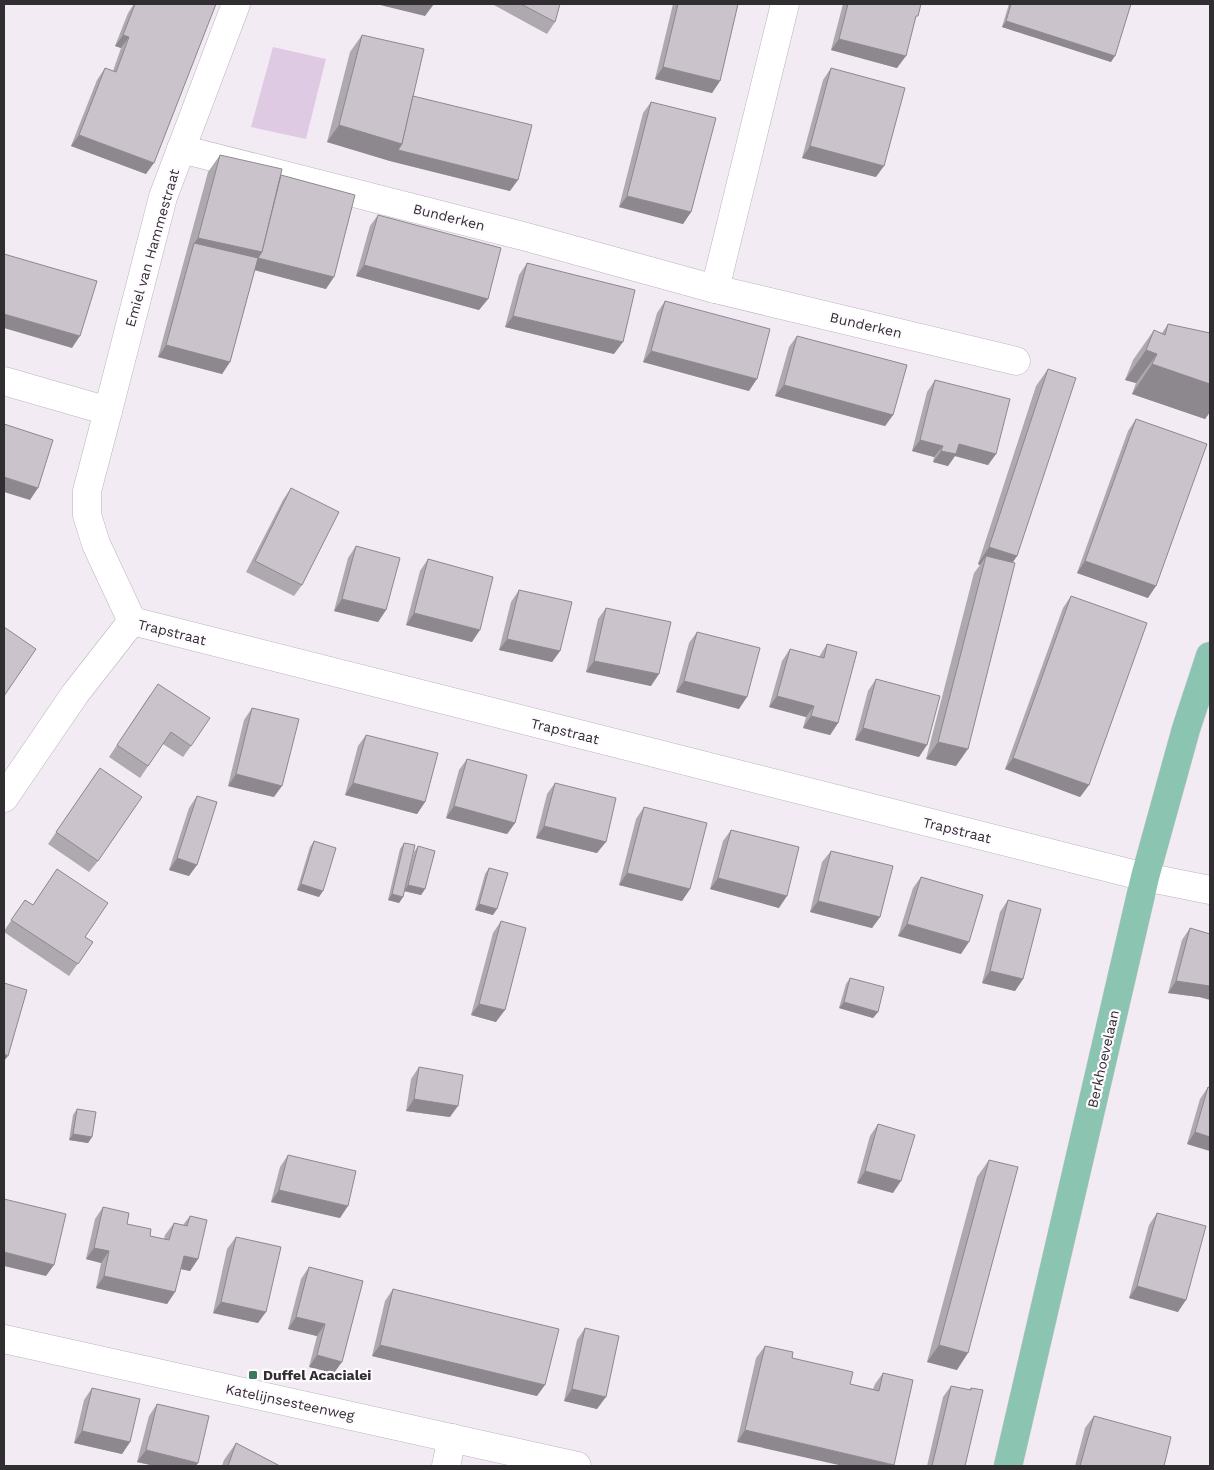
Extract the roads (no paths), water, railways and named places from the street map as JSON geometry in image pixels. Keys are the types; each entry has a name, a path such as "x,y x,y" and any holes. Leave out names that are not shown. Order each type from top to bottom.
{"main road":[{"name":"Berkhoevelaan","path":"1008,1466 1146,878 1186,729 1210,656"}],"street":[{"name":"Emiel van Hammestraat","path":"132,621 96,544 87,515 87,491 161,205 236,4"},
{"path":"715,289 784,4"},
{"name":"Bunderken","path":"181,149 523,236 715,289 1016,361"},
{"path":"4,381 108,411"},
{"name":"Trapstraat","path":"4,798 75,694 132,621 1146,878 1210,890"},
{"name":"Katelijnsesteenweg","path":"4,1339 577,1466"},
{"path":"446,1466 452,1438"}],"place":[{"name":"Duffel Acacialei","path":"253,1375"}]}
